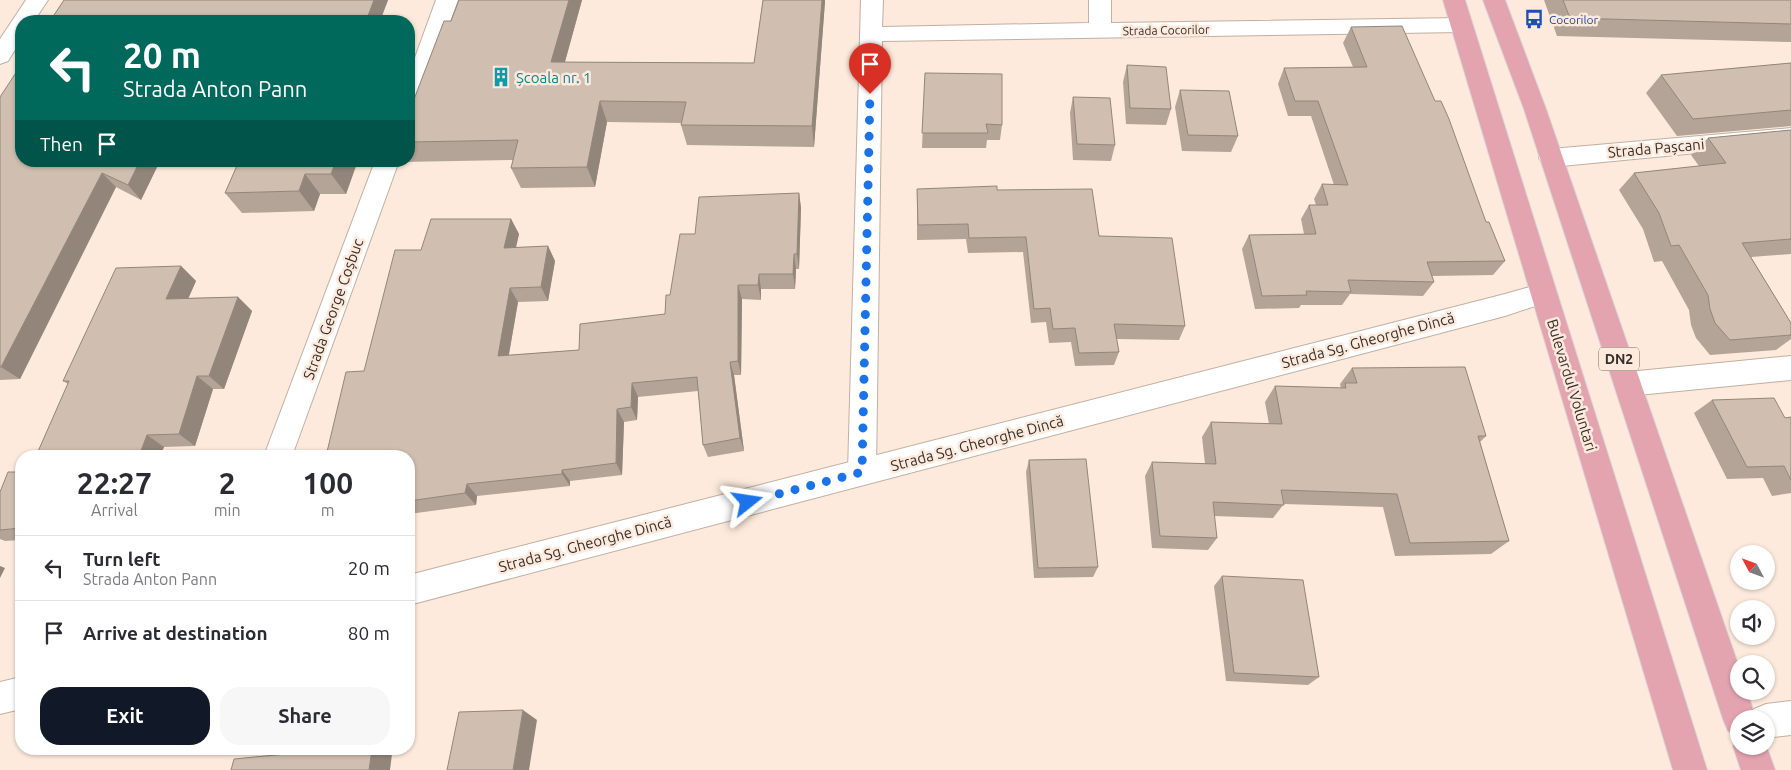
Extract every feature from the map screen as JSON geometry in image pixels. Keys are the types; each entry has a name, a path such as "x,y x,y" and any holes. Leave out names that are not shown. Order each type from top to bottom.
{"highway":[{"name":"Bulevardul Voluntari","path":"1454,0 1690,770"},
{"name":"DN2","path":"1494,0 1551,158 1737,710"},
{"path":"1753,755 1758,770"}],"street":[{"path":"27,15 37,0"},
{"path":"415,87 447,0"},
{"path":"862,472 872,0"},
{"path":"1100,0 1100,31"},
{"name":"Strada Cocorilor","path":"871,34 1461,25"},
{"path":"0,56 15,33"},
{"name":"Strada Pașcani","path":"1551,158 1791,136"},
{"name":"Strada George Coșbuc","path":"280,450 385,167"},
{"name":"Strada Sg. Gheorghe Dincă","path":"415,588 1505,305 1544,293"},
{"path":"1628,384 1791,368"},
{"path":"0,698 15,694"},
{"path":"1775,720 1791,718"}],"building":[{"path":"64,0 374,0 368,15 54,15"},
{"name":"Școala nr. 1","path":"459,0 569,0 551,62 754,63 763,0 822,0 812,126 681,125 686,102 600,101 587,167 511,168 518,140 415,142 415,97 444,21 451,21"},
{"path":"1563,0 1791,0 1791,24 1570,18"},
{"path":"1402,26 1435,101 1441,101 1449,119 1486,222 1489,222 1505,261 1427,262 1434,282 1348,280 1351,292 1306,291 1307,295 1262,296 1249,235 1316,234 1309,205 1328,205 1322,184 1348,185 1318,101 1295,101 1284,68 1367,67 1351,27"},
{"path":"1791,63 1791,110 1693,119 1661,75"},
{"path":"1127,65 1166,67 1171,109 1130,108"},
{"path":"925,73 1002,74 1002,125 986,124 988,133 922,133"},
{"path":"15,74 15,167 137,167 128,185 102,173 1,367 0,367 0,97"},
{"path":"1180,90 1229,91 1238,136 1188,135"},
{"path":"1073,97 1110,98 1115,145 1077,144"},
{"path":"1791,130 1791,239 1742,243 1791,323 1791,335 1730,340 1715,323 1708,295 1679,245 1671,246 1659,213 1634,173 1726,163 1708,138"},
{"path":"236,167 334,167 331,174 305,174 299,191 225,193"},
{"path":"997,186 997,190 1092,189 1099,236 1172,238 1185,326 1114,324 1119,352 1079,353 1075,328 1053,329 1050,308 1034,309 1026,237 969,238 968,224 918,225 917,189"},
{"path":"799,193 797,254 794,254 793,274 759,274 758,285 738,285 738,361 730,362 740,438 703,445 697,377 632,383 631,407 617,409 616,463 562,470 562,474 467,484 465,493 415,500 415,450 327,450 346,372 364,371 395,250 421,250 431,219 511,219 504,248 548,246 541,287 510,288 498,356 579,350 580,324 665,314 666,295 670,295 680,234 695,234 699,197"},
{"path":"181,266 166,299 238,297 209,376 197,376 179,434 147,435 141,450 39,450 69,381 63,381 116,268"},
{"path":"1465,367 1486,436 1478,436 1509,541 1410,543 1397,494 1281,490 1284,505 1213,502 1217,538 1160,536 1152,462 1216,464 1211,422 1282,424 1275,386 1346,388 1345,383 1357,383 1352,368"},
{"path":"1774,398 1785,418 1791,417 1791,480 1784,466 1747,467 1712,400"},
{"path":"1086,459 1098,567 1038,568 1029,460"},
{"path":"8,472 15,472 15,529 0,530 0,492"},
{"path":"1222,576 1303,580 1319,677 1234,673"},
{"path":"523,710 513,770 447,770 459,712"},
{"path":"276,755 371,755 369,770 231,770 234,759"}],"place":[{"name":"Cocorilor","path":"1534,19"},
{"name":"Școala nr. 1","path":"501,77"}],"route":[{"path":"748,502 862,472 870,94"}]}
